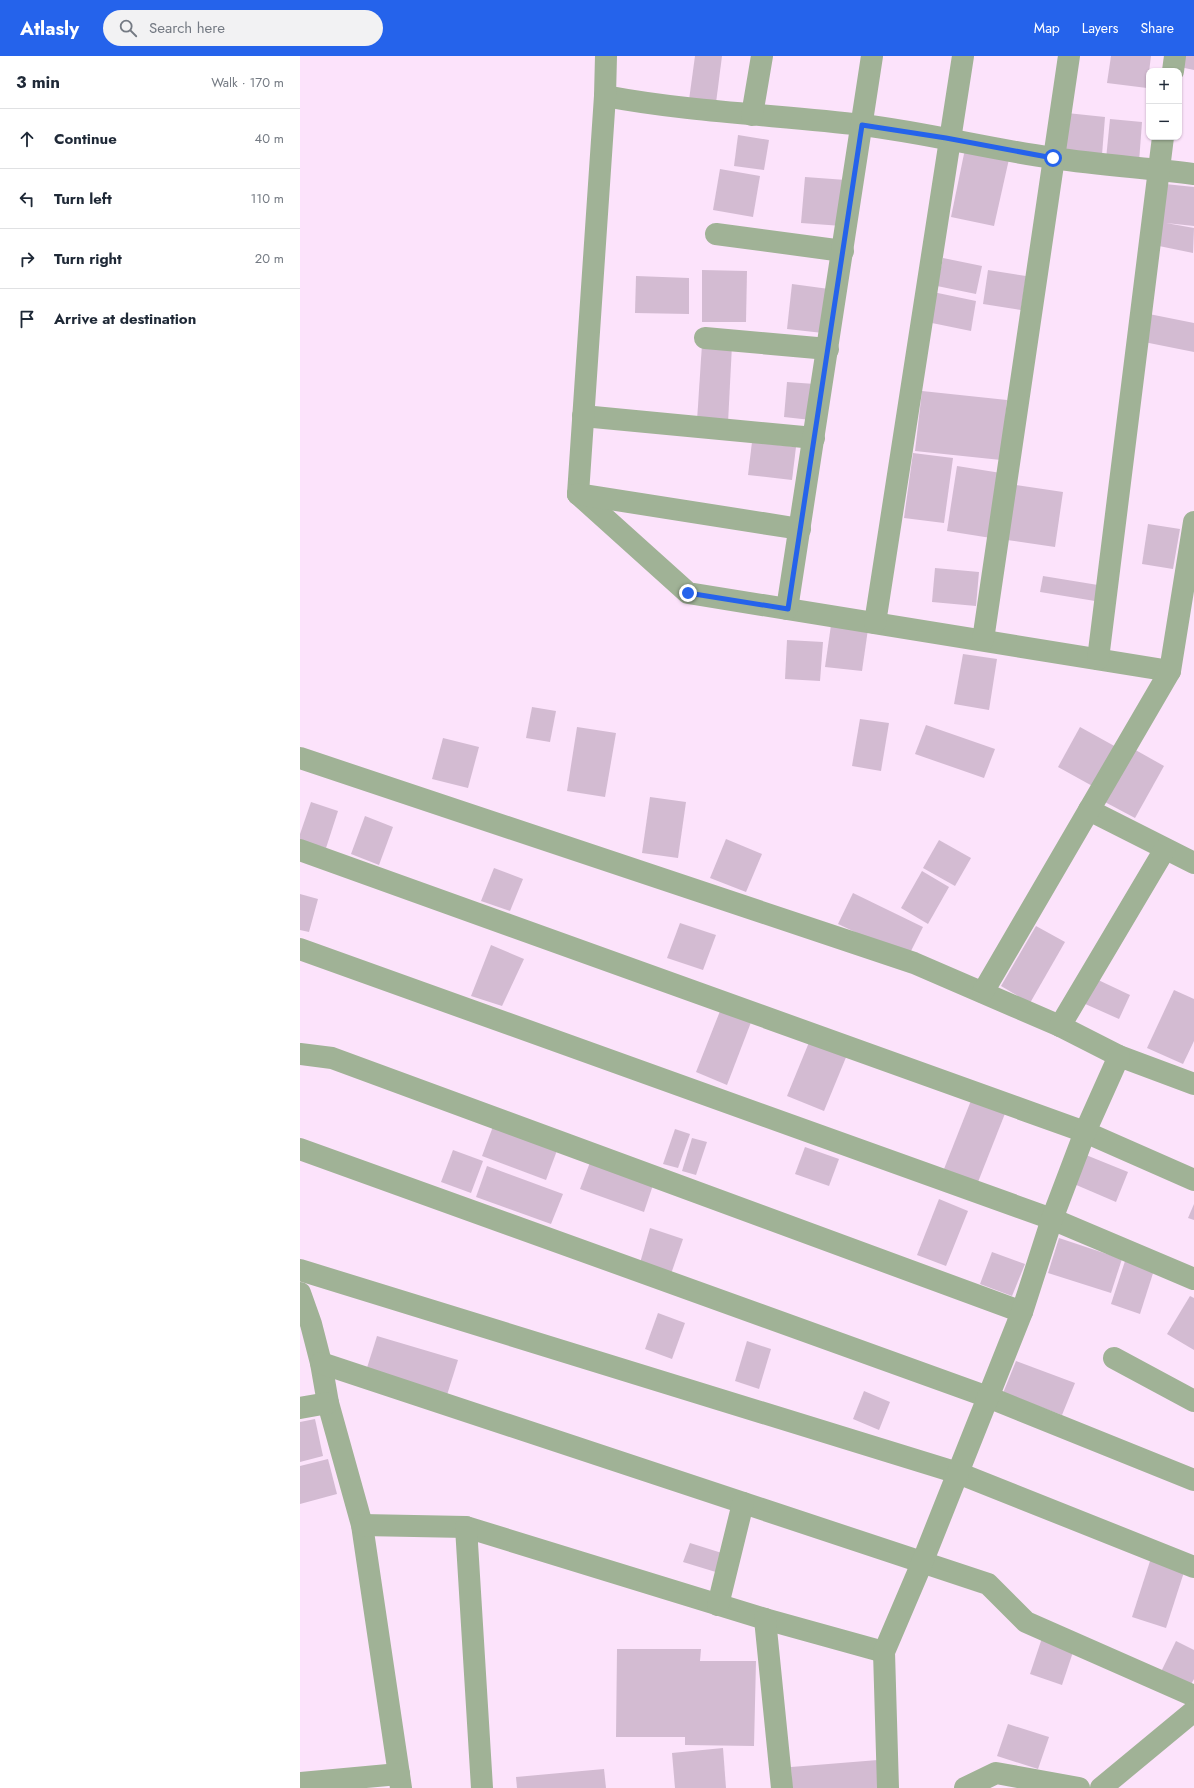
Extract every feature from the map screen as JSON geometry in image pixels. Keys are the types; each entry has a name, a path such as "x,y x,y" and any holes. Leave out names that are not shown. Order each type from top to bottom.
{"street":[{"path":"578,494 605,96 606,56"},
{"path":"752,115 762,56"},
{"path":"788,609 872,56"},
{"path":"875,623 963,56"},
{"path":"983,640 1069,56"},
{"path":"1173,68 1175,56"},
{"path":"605,96 752,115 862,125 1053,158 1194,174"},
{"path":"1098,659 1163,140"},
{"path":"716,234 843,251"},
{"path":"705,338 828,349"},
{"path":"583,416 814,438"},
{"path":"578,494 800,530"},
{"path":"578,494 688,593 1170,671"},
{"path":"983,992 1170,671 1194,522"},
{"path":"300,758 914,963 1060,1026 1119,1056 1194,1084"},
{"path":"1089,810 1194,863"},
{"path":"1060,1026 1166,849"},
{"path":"300,850 1085,1132 1194,1180"},
{"path":"300,949 1052,1219 1194,1279"},
{"path":"300,1054 332,1058 1022,1312"},
{"path":"888,1788 884,1652 922,1563 1022,1312 1052,1219 1085,1132 1119,1056"},
{"path":"300,1149 988,1397 1194,1480"},
{"path":"300,1270 958,1473 1194,1568"},
{"path":"300,1293 305,1325 321,1363 328,1403 362,1525 400,1781 300,1783"},
{"path":"1114,1358 1194,1401"},
{"path":"321,1363 988,1584 1026,1622 1194,1696"},
{"path":"300,1408 328,1403"},
{"path":"718,1605 743,1503"},
{"path":"362,1525 466,1527 718,1605 884,1652"},
{"path":"466,1527 482,1788"},
{"path":"765,1619 782,1788"},
{"path":"1101,1788 1189,1721"},
{"path":"965,1788 996,1773 1079,1788"}],"building":[{"path":"695,56 722,56 716,103 689,100"},
{"path":"1111,56 1151,56 1150,68 1146,68 1146,88 1107,83"},
{"path":"1182,56 1194,56 1194,70 1180,67"},
{"path":"1067,113 1105,117 1102,155 1063,150"},
{"path":"1110,119 1142,122 1139,162 1106,159"},
{"path":"738,135 769,140 764,170 734,166"},
{"path":"965,149 1009,159 994,226 951,217"},
{"path":"720,169 760,176 753,217 713,210"},
{"path":"805,177 846,180 842,226 801,223"},
{"path":"1165,184 1194,187 1194,226 1166,223 1194,228 1193,253 1159,246"},
{"path":"943,258 982,266 976,294 937,286"},
{"path":"702,270 747,271 746,322 702,322"},
{"path":"988,270 1026,276 1021,310 983,304"},
{"path":"636,276 689,278 689,314 635,313"},
{"path":"792,284 829,289 823,333 787,329"},
{"path":"933,292 976,301 971,331 927,322"},
{"path":"1149,314 1194,323 1194,352 1144,342"},
{"path":"702,344 732,345 728,423 697,421"},
{"path":"787,382 815,384 811,420 784,417"},
{"path":"922,391 1007,400 1001,460 915,451"},
{"path":"752,442 796,447 792,480 748,475"},
{"path":"913,453 953,458 944,523 904,518"},
{"path":"957,466 1001,473 991,538 947,531"},
{"path":"1016,485 1063,492 1055,547 1007,540"},
{"path":"1148,524 1180,529 1173,569 1142,564"},
{"path":"935,568 979,572 976,606 932,602"},
{"path":"1043,576 1098,585 1095,601 1040,592"},
{"path":"831,625 868,629 862,671 825,667"},
{"path":"787,640 823,642 820,681 785,679"},
{"path":"963,654 997,659 989,710 954,704"},
{"path":"532,707 556,711 550,742 526,738"},
{"path":"860,719 889,723 881,771 852,766"},
{"path":"926,725 995,749 984,778 915,754"},
{"path":"577,727 616,733 605,797 567,791"},
{"path":"1080,727 1118,748 1096,788 1058,767"},
{"path":"443,738 479,747 468,788 432,779"},
{"path":"1132,748 1164,766 1135,818 1103,801"},
{"path":"650,797 686,802 678,858 642,853"},
{"path":"311,802 338,811 326,848 300,840 300,834"},
{"path":"365,816 393,827 379,865 351,854"},
{"path":"726,839 762,854 746,892 710,878"},
{"path":"939,840 971,858 955,886 923,868"},
{"path":"494,868 523,879 510,911 481,901"},
{"path":"922,871 949,887 928,924 901,908"},
{"path":"853,893 923,927 908,957 838,924"},
{"path":"300,894 318,899 309,932 300,930"},
{"path":"680,923 716,935 703,970 667,958"},
{"path":"1036,926 1065,942 1030,1003 1001,986"},
{"path":"491,945 524,959 502,1006 471,996"},
{"path":"1094,978 1130,995 1119,1019 1083,1003"},
{"path":"1174,990 1194,999 1194,1041 1183,1064 1147,1048"},
{"path":"722,1006 753,1017 727,1085 696,1072"},
{"path":"812,1035 849,1050 824,1111 787,1096"},
{"path":"972,1098 1006,1111 978,1182 944,1169"},
{"path":"495,1121 559,1145 546,1180 482,1156"},
{"path":"675,1129 690,1134 678,1168 663,1164"},
{"path":"692,1138 707,1142 696,1175 682,1171"},
{"path":"805,1147 839,1159 829,1186 795,1174"},
{"path":"453,1150 483,1161 471,1193 441,1182"},
{"path":"1086,1155 1128,1172 1116,1202 1074,1184"},
{"path":"592,1157 655,1179 644,1212 580,1189"},
{"path":"487,1166 563,1194 551,1224 476,1197"},
{"path":"939,1199 968,1211 946,1266 917,1255"},
{"path":"1194,1204 1194,1220 1188,1218"},
{"path":"650,1228 683,1239 671,1274 640,1263"},
{"path":"1059,1238 1122,1259 1111,1293 1048,1273"},
{"path":"992,1252 1025,1264 1012,1296 980,1284"},
{"path":"1126,1258 1155,1267 1140,1314 1111,1304"},
{"path":"1190,1296 1194,1298 1194,1350 1167,1334"},
{"path":"658,1313 685,1323 672,1359 645,1349"},
{"path":"377,1336 458,1360 447,1395 366,1371"},
{"path":"747,1341 771,1349 759,1389 735,1381"},
{"path":"1016,1361 1075,1383 1062,1415 1003,1393"},
{"path":"864,1391 890,1402 879,1430 853,1419"},
{"path":"315,1419 323,1456 300,1462 300,1422"},
{"path":"328,1459 337,1494 300,1504 300,1466"},
{"path":"690,1543 725,1554 719,1573 683,1562"},
{"path":"1151,1558 1185,1569 1166,1628 1132,1617"},
{"path":"1043,1635 1075,1646 1062,1685 1030,1674"},
{"path":"1176,1641 1194,1650 1194,1679 1188,1690 1159,1676"},
{"path":"617,1649 701,1649 700,1661 756,1661 754,1746 685,1745 685,1737 616,1737"},
{"path":"1008,1724 1049,1737 1038,1769 997,1756"},
{"path":"723,1748 726,1788 675,1788 672,1753"},
{"path":"878,1760 881,1788 792,1788 791,1767"},
{"path":"604,1769 606,1788 517,1788 516,1777"}],"route":[{"path":"688,593 788,609 862,125 946,138 1053,158"}]}
